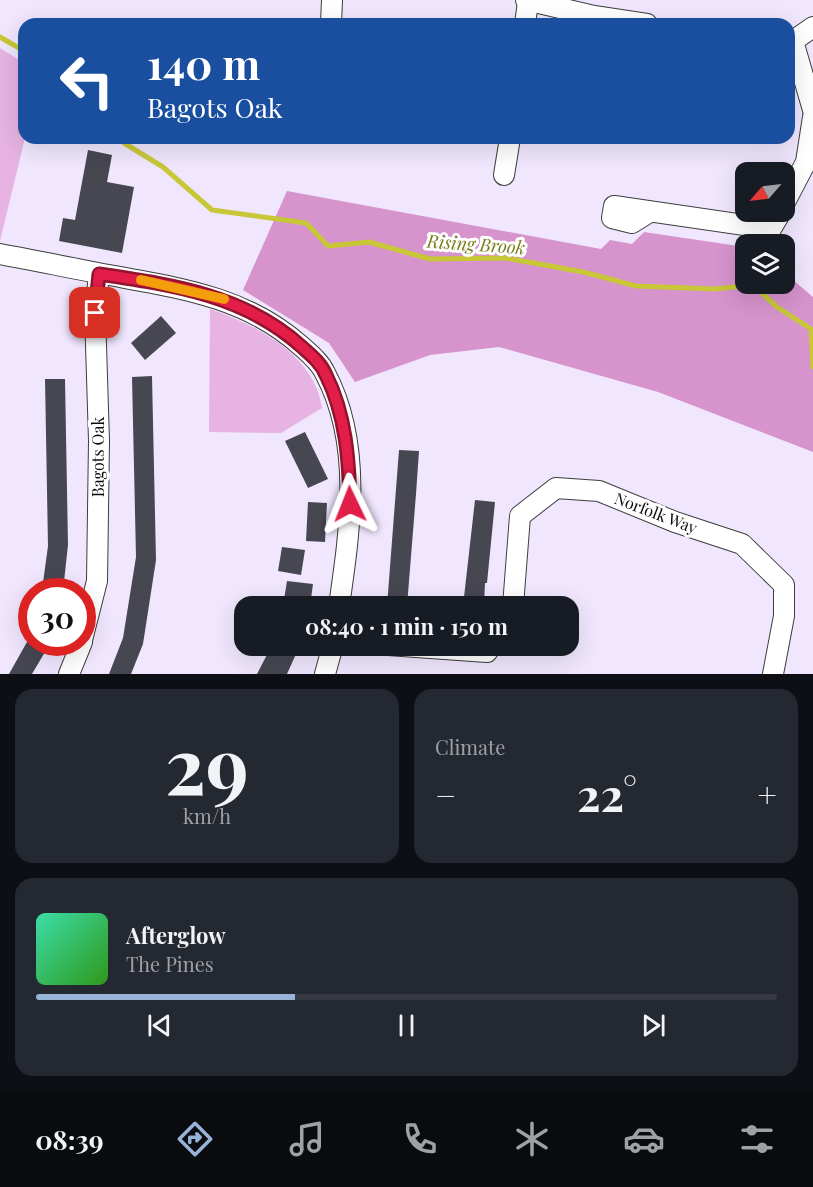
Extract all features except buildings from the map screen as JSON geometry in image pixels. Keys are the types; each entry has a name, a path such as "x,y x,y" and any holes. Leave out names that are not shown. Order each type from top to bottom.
{"street":[{"path":"331,18 332,0"},
{"path":"526,18 527,1 607,18"},
{"path":"795,38 813,27"},
{"path":"795,54 813,110"},
{"path":"795,183 806,162 813,117"},
{"path":"504,175 509,144"},
{"path":"648,213 771,230 775,222"},
{"path":"0,254 99,274 143,280 224,299 260,315 292,338 319,363 335,398 349,454 348,543 340,596"},
{"name":"Bagots Oak","path":"96,585 99,441 95,313 99,274"},
{"name":"Norfolk Way","path":"514,596 520,516 556,488 599,491 675,522 742,544 784,585 784,616 773,674"},
{"name":"Bagots Oak","path":"69,674 76,656"},
{"path":"325,674 330,656"}],"shaded area":[{"path":"0,48 18,59 18,144 24,144 0,241"},
{"path":"287,191 601,249 610,240 632,244 644,232 735,246 735,294 795,294 795,282 813,297 813,452 658,392 499,347 430,355 355,382 329,343 243,290"},
{"path":"210,309 264,333 295,357 308,372 317,389 322,408 281,433 209,432"}],"waterway":[{"name":"Rising Brook","path":"0,37 18,48"},
{"name":"Rising Brook","path":"126,144 163,167 212,210 306,223 328,246 369,242 430,259 506,258 583,272 636,286 715,289 753,285 777,307 811,329 813,367"}],"slow traffic":[{"path":"141,280 224,299"}],"route":[{"path":"95,313 99,274 143,280 224,299 260,315 292,338 319,363 335,398 349,454 350,504"}]}
